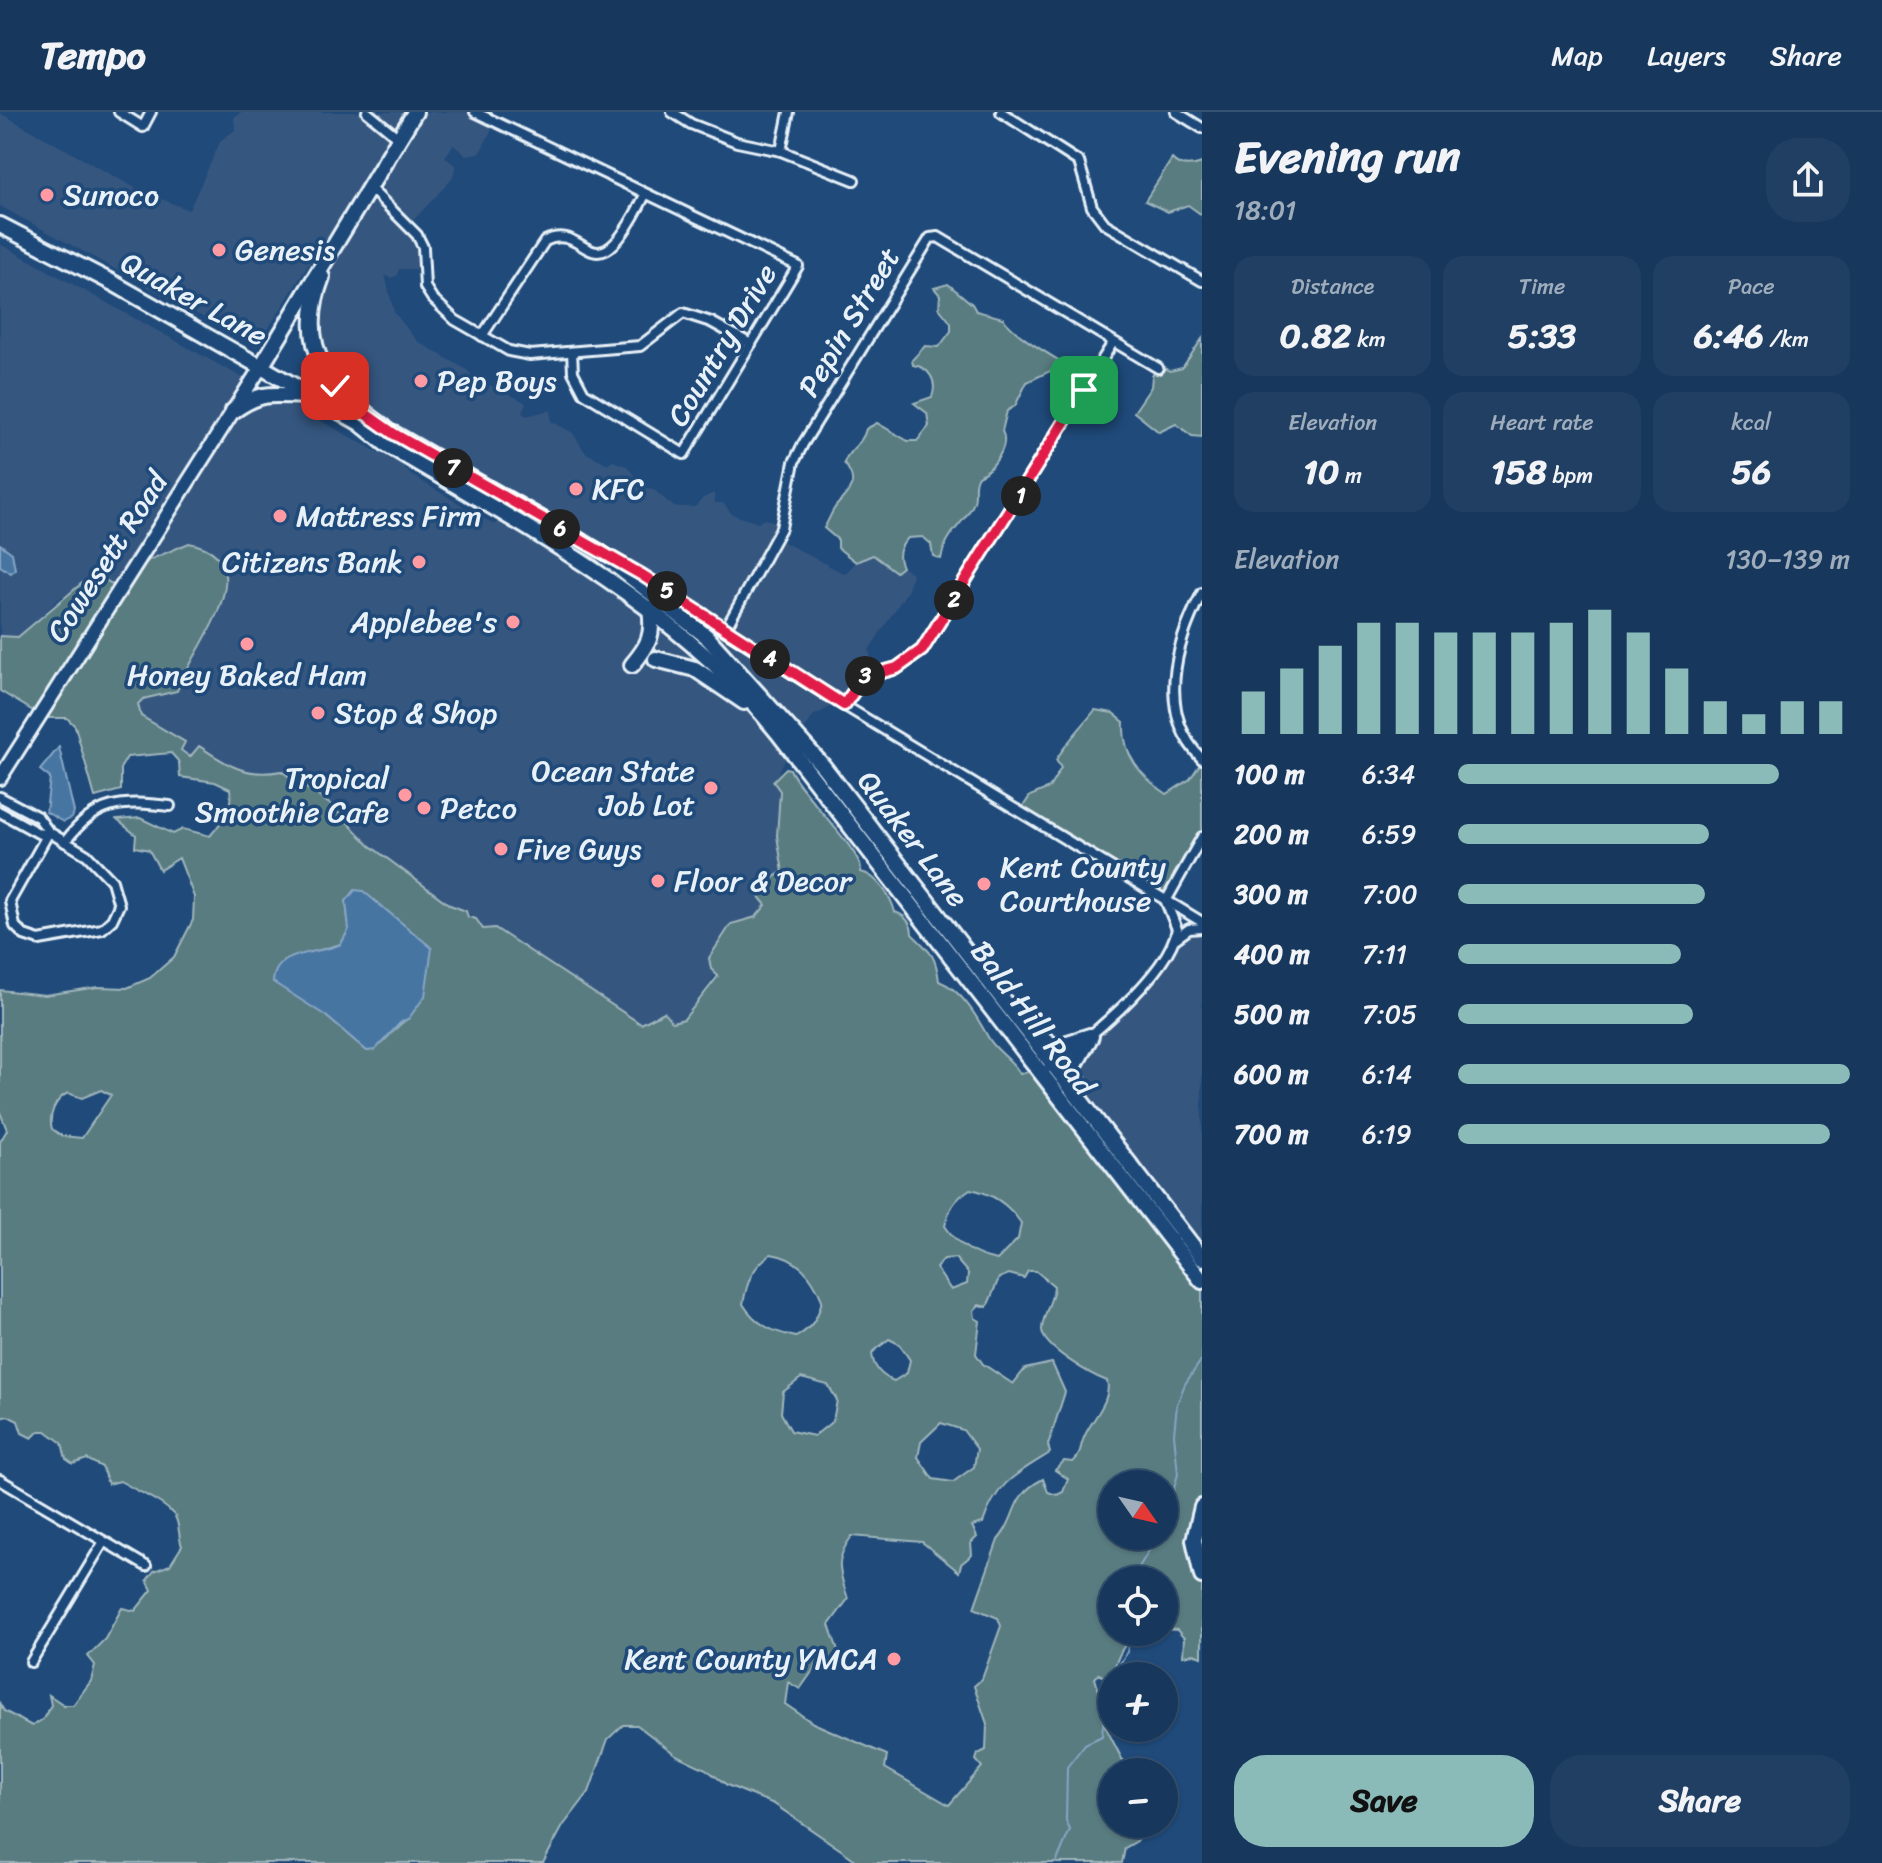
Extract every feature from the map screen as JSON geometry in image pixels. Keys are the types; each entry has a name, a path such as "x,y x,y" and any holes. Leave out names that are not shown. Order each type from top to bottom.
{"main road":[{"path":"261,367 415,112"},
{"name":"Quaker Lane","path":"0,225 113,283 360,423 386,444 563,550 650,608 695,645"},
{"path":"337,241 313,307 317,350 344,398 394,434"},
{"name":"Cowesett Road","path":"0,778 261,367"},
{"path":"233,411 254,396 266,393 312,396"},
{"name":"Quaker Lane","path":"360,423 394,434 572,536 609,559 706,636 823,766 1006,1004 1046,1069 1124,1158 1202,1258"},
{"path":"563,550 572,536"},
{"path":"632,665 651,640 650,608"},
{"name":"Bald Hill Road","path":"695,645 769,722 1046,1069 1202,1281"},
{"path":"656,659 695,669 769,722"},
{"path":"1006,1004 1045,1042 1055,1047 1091,1036"},
{"path":"1091,1036 1076,1058 1074,1079 1124,1158"},
{"path":"1202,1507 1194,1540 1202,1576"}],"street":[{"path":"119,112 143,127 151,112"},
{"path":"367,112 400,139"},
{"name":"Country Drive","path":"475,112 798,266 684,454 584,393 573,372 572,352"},
{"path":"672,112 737,142 781,151 854,180"},
{"path":"781,151 789,112"},
{"path":"1001,112 1079,162 1092,207 1105,224 1202,281"},
{"path":"1176,112 1202,128"},
{"path":"370,188 417,235 423,247 425,287 432,298 455,320 520,354 640,346 683,313 711,322 751,344"},
{"path":"482,336 545,241 564,239 594,253 603,253 620,240 645,195"},
{"name":"Pepin Street","path":"726,628 775,542 789,500 794,462 803,444 930,238 938,237 1112,344 1158,368"},
{"path":"844,705 864,677 897,668 922,650 1053,445 1112,344"},
{"name":"Quaker Lane","path":"609,559 1202,922"},
{"path":"1202,593 1181,640 1174,689 1181,728 1202,759"},
{"path":"0,797 38,817 47,824 49,832 10,901 15,926 29,938 39,940 102,929 117,912 118,896 112,881 87,855 49,832 40,834 0,812"},
{"path":"65,842 91,814 106,807 127,803 170,806"},
{"path":"1175,939 1176,922 1166,901 1202,837"},
{"path":"1046,1069 1091,1036 1144,982 1175,939 1189,929 1202,928"},
{"path":"0,1480 146,1566"},
{"path":"31,1662 103,1543"}],"shaded area":[{"path":"241,112 484,112 495,123 480,153 466,155 453,145 445,157 456,166 452,179 410,224 418,235 424,269 399,269 397,276 390,278 385,275 394,312 417,341 467,370 478,382 482,394 490,385 521,400 526,403 522,412 526,416 551,410 551,421 573,433 585,452 608,464 613,461 627,466 642,487 653,489 674,507 695,507 703,498 714,493 715,503 723,503 732,514 758,523 764,519 781,523 778,539 845,574 856,562 873,555 896,572 902,567 912,573 908,590 869,650 874,670 846,703 838,703 813,716 779,770 777,836 783,872 761,884 756,895 766,905 684,1019 672,1022 656,1014 641,1024 496,928 483,930 466,911 450,905 369,845 331,805 281,771 263,775 242,772 224,764 190,757 176,740 141,716 138,703 143,699 178,690 205,638 227,584 137,571 119,588 105,580 92,579 60,598 18,637 0,636 0,566 12,553 0,544 0,244 403,466 411,475 495,525 503,515 699,639 515,496 350,400 317,350 314,312 329,260 317,251 257,347 0,206 0,113 137,189 189,210 221,140 235,130 234,117"},
{"path":"0,544 12,553 15,569 11,573 0,566"},
{"path":"59,747 74,812 72,818 63,822 46,812 50,778 40,770"},
{"path":"355,890 363,891 432,948 425,996 409,1018 400,1023 375,1050 367,1051 326,1016 273,982 276,971 289,958 341,944 349,929 346,901"},
{"path":"1191,930 1202,930 1202,1281 1048,1079 1120,1009 1178,936"}],"green space":[{"path":"1172,159 1186,166 1202,163 1202,215 1188,205 1168,212 1145,201"},
{"path":"948,284 976,311 1003,318 1022,337 1065,364 1027,382 1015,406 1007,411 1002,431 1002,450 994,463 978,476 974,502 947,541 941,559 933,556 931,544 923,537 905,541 899,555 902,567 896,572 873,555 856,562 838,548 838,540 824,528 851,486 851,476 844,463 866,429 877,423 908,441 917,441 929,426 927,413 914,403 932,397 933,380 924,369 913,365 912,360 925,346 939,347 951,331 951,323 939,308 940,295 934,288"},
{"path":"1202,339 1202,437 1192,436 1176,424 1159,432 1134,412 1151,387 1152,376 1160,366 1170,371 1182,368"},
{"path":"189,543 212,552 224,567 225,586 219,607 177,691 143,699 138,704 141,716 185,742 181,750 190,757 199,746 237,768 257,773 281,771 331,805 369,845 450,905 466,911 468,917 476,919 483,929 495,928 641,1024 664,1012 672,1022 684,1019 718,976 711,969 709,958 731,924 756,917 766,905 755,892 761,884 783,872 777,836 780,791 773,781 786,768 790,769 853,852 860,863 861,872 882,887 895,912 907,920 912,934 932,955 939,981 962,997 991,1042 1020,1074 1042,1068 1202,1281 1202,1657 1194,1654 1183,1656 1184,1638 1178,1631 1178,1566 1098,1566 1098,1646 1125,1646 1116,1662 1098,1662 1095,1678 1098,1688 1098,1742 1113,1742 1121,1758 1098,1758 1098,1838 1139,1838 1125,1848 1122,1863 860,1863 774,1804 727,1785 706,1769 676,1755 637,1725 623,1725 608,1739 589,1792 563,1826 543,1863 0,1863 0,1704 4,1711 32,1726 43,1719 51,1705 49,1695 64,1705 73,1705 91,1681 95,1665 88,1656 105,1639 122,1608 135,1611 152,1590 147,1580 154,1571 170,1565 182,1546 176,1518 163,1505 120,1481 108,1484 102,1467 87,1459 73,1464 66,1459 62,1443 46,1431 39,1431 32,1438 22,1433 18,1421 8,1416 0,1418 0,1142 7,1130 0,1112 0,990 45,995 98,987 127,988 150,978 174,957 193,920 194,897 179,858 160,870 149,850 135,847 136,835 117,820 140,818 173,834 183,829 210,836 226,815 230,803 230,789 215,782 180,777 179,762 171,753 127,757 121,767 121,790 95,797 75,726 67,718 45,718 0,691 0,636 18,637 88,578 105,580 119,588 149,560","holes":["374,900 401,925 409,1018 378,1046 367,1051 326,1016 284,960 341,944 349,929 346,901","101,1090 111,1095 82,1138 62,1136 52,1129 51,1119 59,1099 68,1093 82,1098","970,1189 993,1197 1021,1223 1018,1239 997,1260 967,1248 945,1226 953,1204","771,1254 781,1256 803,1269 822,1300 810,1326 796,1337 759,1322 743,1304 749,1282","955,1258 968,1273 967,1284 951,1290 936,1268 944,1259","1028,1271 1036,1271 1054,1286 1042,1325 1044,1337 1068,1360 1107,1381 1108,1389 1078,1457 1073,1462 1064,1461 1055,1470 1068,1479 1063,1492 1057,1495 1048,1492 1043,1479 1032,1486 1019,1500 998,1540 974,1608 998,1618 1001,1626 982,1679 974,1686 987,1724 986,1750 978,1754 976,1760 982,1767 949,1805 885,1768 887,1755 813,1723 785,1704 788,1682 800,1689 819,1662 835,1664 839,1653 829,1625 848,1599 840,1560 852,1536 922,1542 959,1572 961,1564 972,1555 971,1543 977,1537 972,1526 983,1523 994,1498 1009,1481 1050,1453 1048,1445 1065,1392 1052,1363 1025,1369 1013,1384 983,1364 976,1354 980,1321 975,1318 974,1310 979,1305 987,1307 999,1278 1009,1274 1024,1278","889,1339 899,1344 910,1360 907,1373 894,1381 885,1376 874,1363 872,1353","801,1378 828,1385 837,1400 833,1421 814,1436 791,1431 781,1413 783,1392","941,1423 963,1430 977,1449 974,1467 953,1482 933,1479 918,1457 921,1442"]},
{"path":"1095,710 1113,713 1124,722 1126,745 1135,764 1167,794 1190,779 1202,761 1202,839 1166,901 1020,811 1030,796 1049,788 1061,768 1056,760"}],"waterway":[{"path":"1178,1470 1174,1434 1177,1404 1185,1384 1202,1359"},
{"path":"1140,1566 1149,1550"},
{"path":"1056,1863 1070,1830 1066,1821 1067,1767 1085,1744 1102,1736 1106,1688 1128,1646"}],"place":[{"name":"Sunoco","path":"47,195"},
{"name":"Genesis","path":"219,250"},
{"name":"Pep Boys","path":"421,381"},
{"name":"KFC","path":"576,489"},
{"name":"Mattress Firm","path":"280,516"},
{"name":"Citizens Bank","path":"419,562"},
{"name":"Applebee's","path":"513,622"},
{"name":"Honey Baked Ham","path":"247,644"},
{"name":"Stop & Shop","path":"318,713"},
{"name":"Ocean State Job Lot","path":"711,788"},
{"name":"Tropical Smoothie Cafe","path":"405,795"},
{"name":"Petco","path":"424,808"},
{"name":"Five Guys","path":"501,849"},
{"name":"Floor & Decor","path":"658,881"},
{"name":"Kent County Courthouse","path":"984,884"},
{"name":"Kent County YMCA","path":"894,1659"}],"route":[{"path":"335,386 350,403 394,434 609,559 642,575 844,705 864,677 897,668 922,650 1053,445 1084,390"}]}
